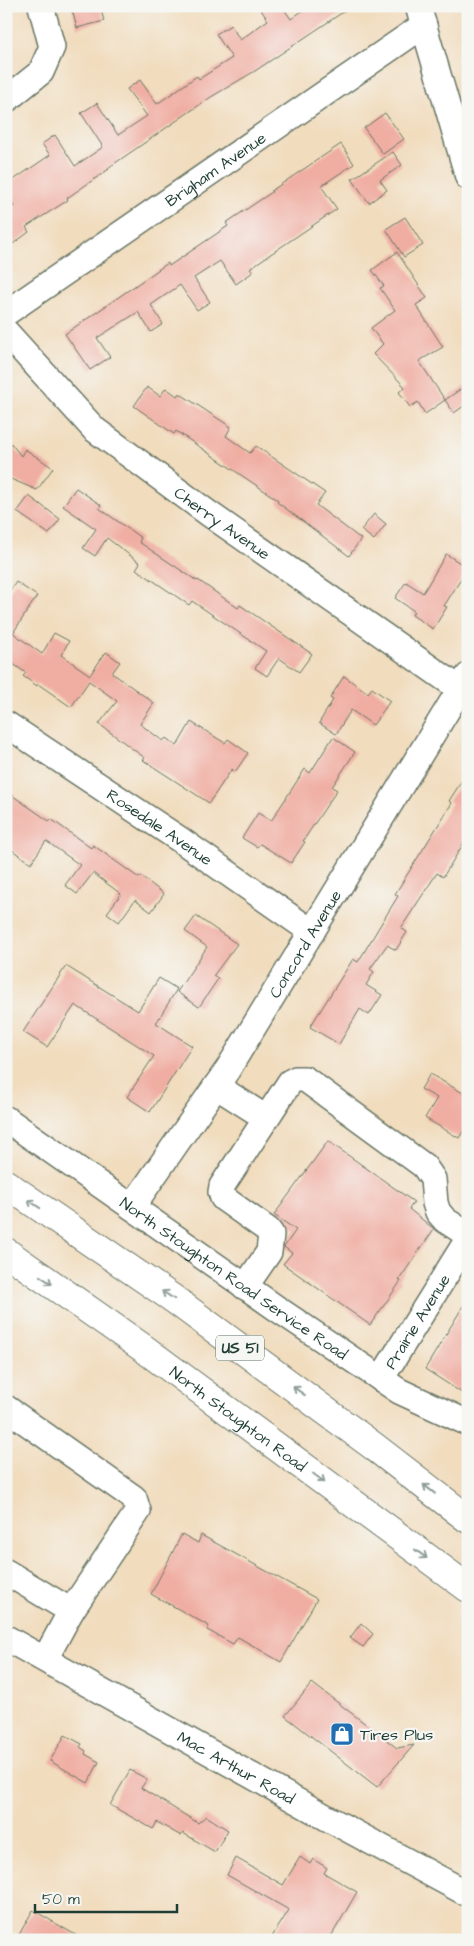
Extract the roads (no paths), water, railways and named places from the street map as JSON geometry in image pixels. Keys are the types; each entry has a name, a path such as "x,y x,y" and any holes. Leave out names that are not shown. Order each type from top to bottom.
{"main road":[{"name":"US 51","path":"6,1184 175,1300 370,1443 468,1519"},
{"name":"North Stoughton Road","path":"6,1252 143,1348 468,1588"}],"street":[{"path":"6,100 41,72 52,47 41,6"},
{"path":"421,16 468,177"},
{"name":"Brigham Avenue","path":"6,313 421,16"},
{"name":"Cherry Avenue","path":"6,332 94,429 208,513 464,682"},
{"name":"Concord Avenue","path":"132,1207 216,1086 464,682"},
{"name":"Rosedale Avenue","path":"6,724 174,836 312,932"},
{"path":"245,1286 269,1252 271,1234 224,1198 221,1192 222,1186 290,1082 296,1079 305,1080 424,1166 432,1179 438,1212 445,1220 468,1237"},
{"path":"216,1086 266,1118"},
{"name":"North Stoughton Road Service Road","path":"6,1119 399,1391 468,1423"},
{"name":"Prairie Avenue","path":"381,1379 468,1237"},
{"path":"6,1408 134,1498 138,1511 71,1611 45,1660"},
{"path":"6,1572 71,1611"},
{"name":"Mac Arthur Road","path":"6,1638 329,1819 468,1894"}],"place":[{"name":"Tires Plus","path":"342,1734"}]}
